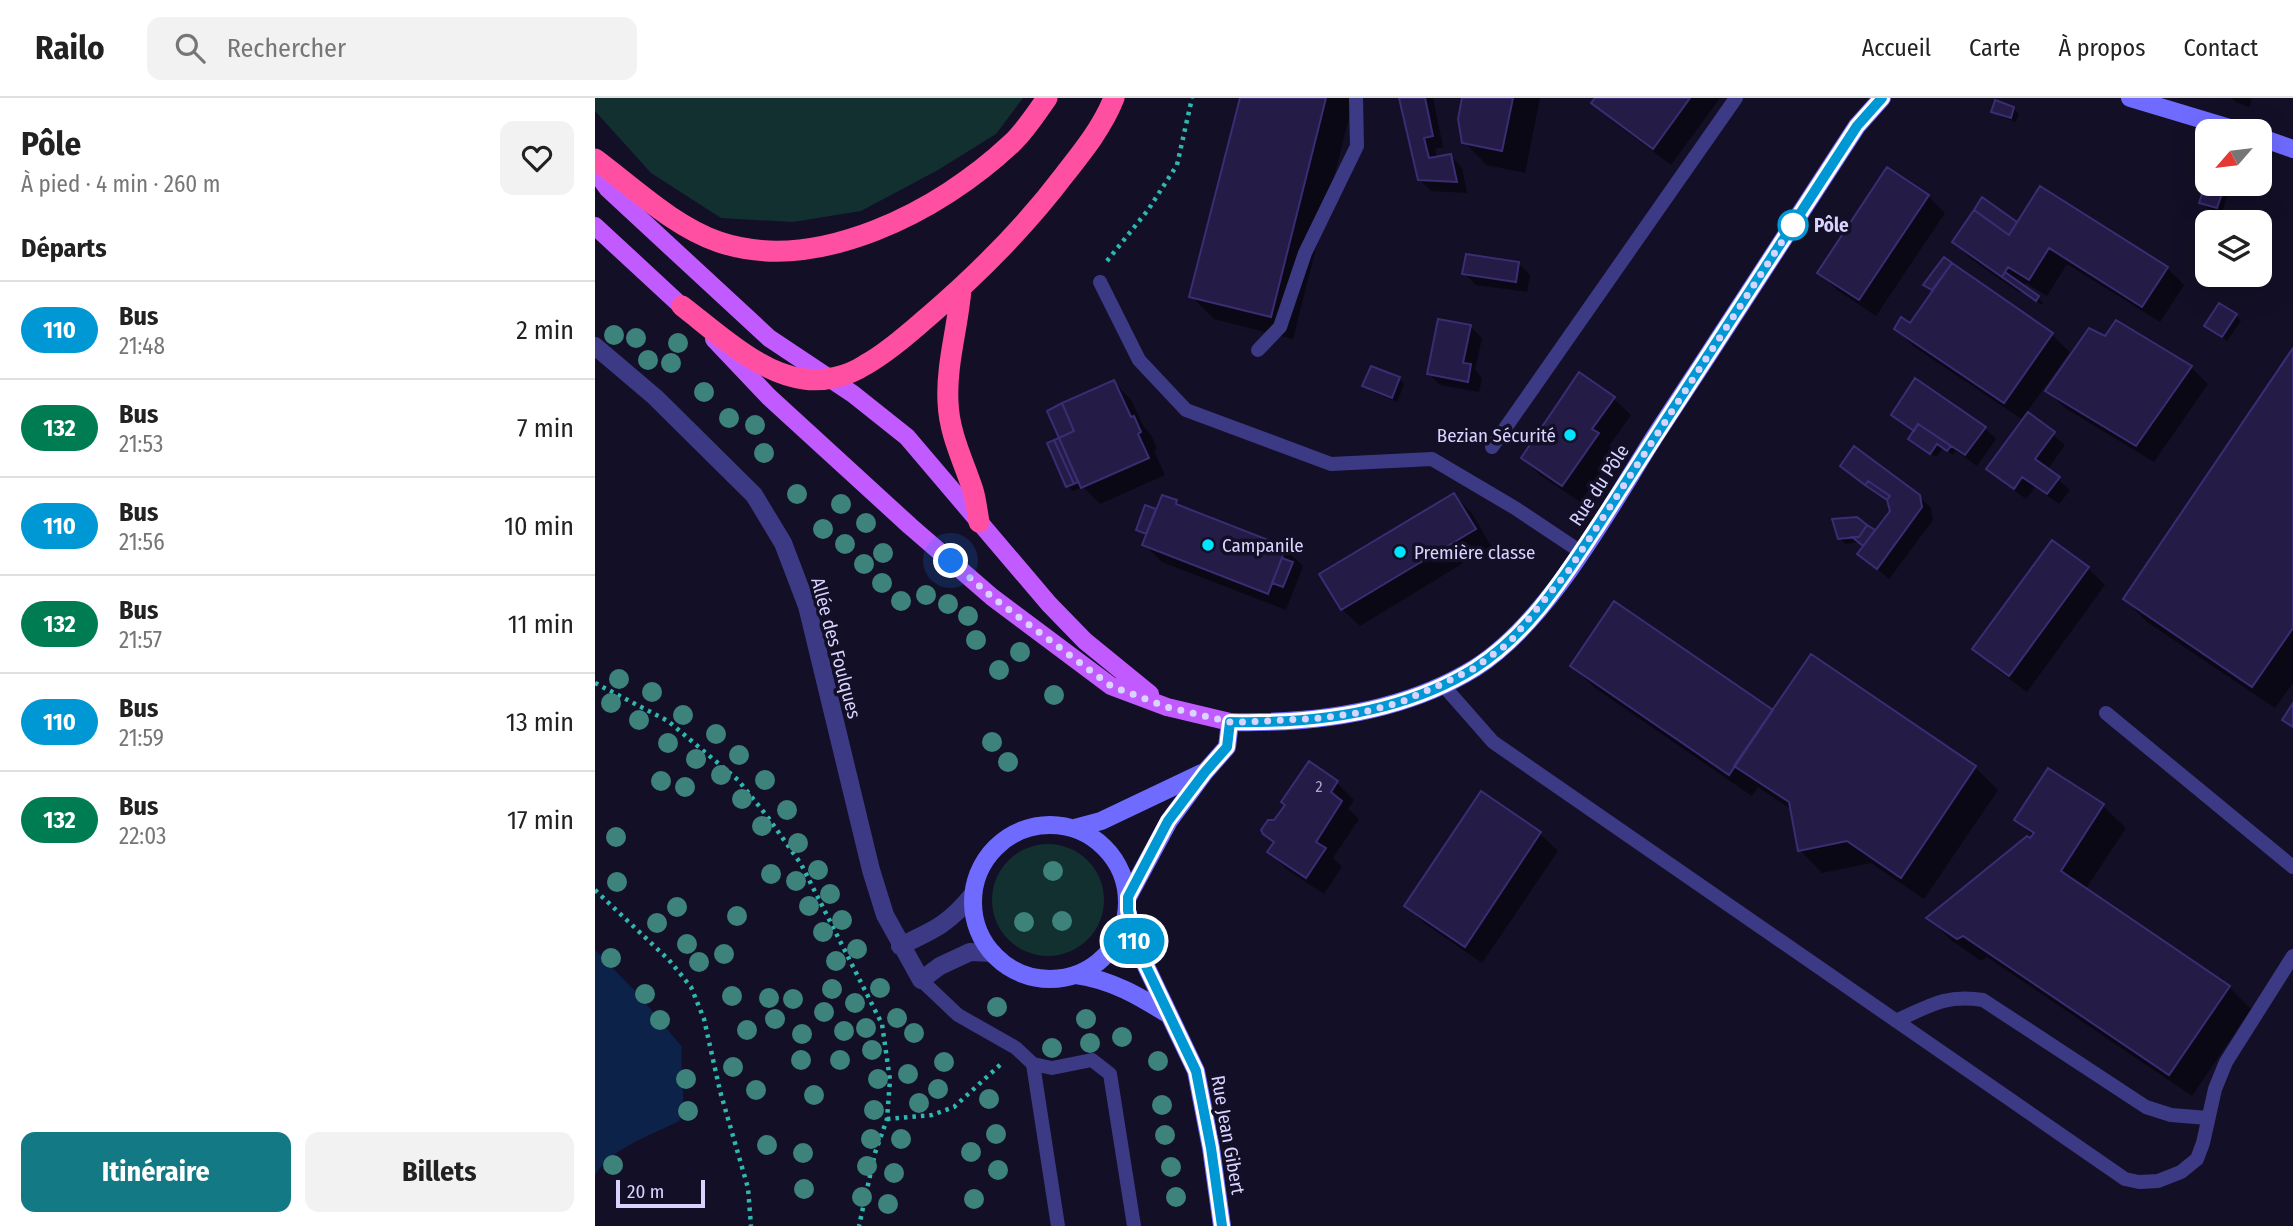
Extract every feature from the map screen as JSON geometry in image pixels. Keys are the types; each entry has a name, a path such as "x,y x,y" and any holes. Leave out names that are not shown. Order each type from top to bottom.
{"highway":[{"path":"595,159 688,229 720,243 789,251 821,248 877,231 980,172 1013,142 1047,98"},
{"path":"682,306 736,348 781,375 806,380 832,379 865,366 961,289 1003,248 1047,198 1092,139 1114,98"},
{"path":"961,289 950,360 948,402 955,444 974,492 979,522"}],"main road":[{"path":"595,171 608,189 769,338 832,379 907,437 1032,584 1085,641 1125,676 1167,707"},
{"path":"595,226 682,306 769,397 909,526 992,597 1111,686 1167,707 1230,722"}],"street":[{"name":"Rue du Pôle","path":"1230,722 1267,723 1364,712 1401,702 1473,669 1509,643 1537,611 1581,552 1857,126 1882,98"},
{"path":"2130,98 2200,119"},
{"path":"2272,142 2293,149"},
{"name":"Allée des Foulques","path":"595,346 655,397 754,495 783,543 807,606 871,870 885,915 921,980"},
{"path":"1128,904 1123,874 1112,854 1095,838 1075,828 1055,824 1035,825 1000,842 986,857 977,875 973,894 977,926 993,953 1006,966 1023,974 1058,979 1076,975 1095,965 1111,950 1122,932 1128,904 1168,821 1227,747 1230,722"},
{"path":"1075,828 1101,821 1205,772"},
{"path":"900,946 935,930 956,915 973,894"},
{"name":"Rue Jean Gibert","path":"1128,904 1134,941 1196,1071 1211,1148 1221,1226"},
{"path":"921,980 940,966 969,953 993,953"},
{"path":"1076,975 1098,978 1133,992 1169,1015"}],"lane":[{"path":"1258,350 1280,327 1305,253 1357,146 1356,98"},
{"path":"1492,447 1736,98"},
{"path":"1100,282 1139,360 1186,410 1331,464 1431,459 1515,508 1581,552"},
{"path":"1442,684 1493,742 2125,1178 2139,1182 2158,1181 2181,1172 2197,1158 2215,1089 2226,1062 2293,956"},
{"path":"2106,713 2293,867"},
{"path":"921,980 958,1015 1016,1048 1033,1064 1052,1068 1092,1060 1110,1074 1134,1226"},
{"path":"1896,1021 1938,1001 1962,997 1983,1000 2146,1107 2171,1115 2208,1118"},
{"path":"1033,1064 1058,1226"}],"path":[{"path":"1100,282 1100,271 1148,210 1177,165 1192,98"},
{"path":"595,683 668,720 738,780 801,864 881,1024 890,1080 887,1119 875,1153 859,1226"},
{"path":"595,890 669,960 691,987 704,1019 720,1091 748,1188 751,1226"},
{"path":"887,1119 932,1115 954,1107 1016,1048"}],"green space":[{"path":"595,98 1023,98 996,134 938,170 861,211 793,222 721,218 651,173 595,111"},
{"path":"1048,844 1069,849 1087,861 1099,879 1104,900 1099,921 1087,939 1069,951 1048,956 1027,951 1009,939 997,921 992,900 997,879 1009,861 1027,849"}],"water":[{"path":"595,950 638,994 682,1047 683,1094 679,1121 620,1151 601,1167 595,1176"}],"building":[{"path":"1240,98 1326,98 1271,317 1189,297"},
{"path":"1399,98 1425,98 1433,136 1424,138 1429,158 1451,154 1457,182 1418,180"},
{"path":"1462,98 1513,98 1502,151 1462,143 1458,119"},
{"path":"1595,98 1690,98 1653,149 1591,103"},
{"path":"1995,100 2014,107 2011,118 1991,112"},
{"path":"1887,167 1929,195 1859,300 1817,273"},
{"path":"2040,186 2168,267 2142,307 2049,248 2029,280 2008,267 2002,277 1952,242 1974,210 2009,235"},
{"path":"2201,196 2221,196 2217,208 2199,203"},
{"path":"1982,197 2017,222 2009,235 1974,210"},
{"path":"1466,254 1519,262 1516,282 1462,274"},
{"path":"1944,257 1952,263 1932,290 1923,285"},
{"path":"1952,263 2053,333 2004,403 1894,329 1901,317 1910,323"},
{"path":"2005,272 2039,296 2036,301 2002,277"},
{"path":"2219,303 2237,314 2222,337 2204,326"},
{"path":"1438,319 1471,325 1463,363 1471,364 1468,382 1427,374"},
{"path":"2116,320 2192,366 2136,446 2045,391 2089,328 2105,336"},
{"path":"2293,348 2293,628 2252,687 2123,599"},
{"path":"1371,366 1400,377 1392,398 1362,386"},
{"path":"1579,372 1615,397 1592,429 1599,433 1562,486 1521,458"},
{"path":"1915,378 1986,427 1965,455 1918,424 1914,431 1891,415"},
{"path":"1114,380 1131,417 1134,416 1141,432 1138,434 1149,458 1081,488 1059,438 1074,431 1062,403"},
{"path":"1062,403 1074,431 1059,438 1047,411"},
{"path":"2028,412 2055,432 2035,459 2060,477 2047,494 2022,477 2014,489 1986,469"},
{"path":"1918,424 1951,446 1947,451 1937,444 1930,454 1908,439"},
{"path":"1059,438 1078,482 1074,484 1054,440"},
{"path":"1054,440 1074,484 1066,487 1047,443"},
{"path":"1854,446 1920,495 1922,507 1877,569 1857,554 1890,511 1887,500 1890,496 1868,481 1865,485 1840,466"},
{"path":"1868,481 1890,496 1887,500 1865,485"},
{"path":"1454,493 1476,529 1341,610 1319,574"},
{"path":"1162,495 1177,500 1176,504 1286,547 1268,594 1142,545"},
{"path":"1145,505 1156,509 1146,534 1136,530"},
{"path":"1857,517 1867,525 1859,537 1838,539 1832,519"},
{"path":"1867,525 1875,530 1863,546 1852,537 1859,537"},
{"path":"2052,540 2089,567 2009,676 1972,649"},
{"path":"1282,558 1293,562 1283,587 1272,583"},
{"path":"1614,601 1773,710 1729,775 1570,666"},
{"path":"1811,654 1976,766 1901,878 1847,841 1798,851 1789,802 1734,766"},
{"path":"2293,703 2293,727 2282,720"},
{"path":"1309,761 1338,781 1331,792 1342,801 1316,842 1326,848 1306,878 1267,852 1274,842 1261,830 1268,820 1274,820 1285,805 1281,802"},
{"path":"2048,768 2104,804 2061,871 2230,986 2169,1075 1963,936 1957,939 1926,918 2027,836 2030,838 2034,833 2014,820"},
{"path":"1481,791 1541,832 1465,947 1404,906"}],"bus line":[{"name":"110","path":"1222,1226 1196,1071 1134,941 1128,910 1128,897 1168,821 1227,747 1230,722 1267,723 1322,718 1364,712 1401,702 1473,669 1509,643 1569,570 1857,126 1882,98"}],"place":[{"name":"Pôle","path":"1793,225"},
{"name":"Bezian Sécurité","path":"1570,435"},
{"name":"Campanile","path":"1208,545"},
{"name":"Première classe","path":"1400,552"}],"route":[{"path":"951,561 992,597 1111,686 1167,707 1230,722 1267,723 1364,712 1401,702 1473,669 1509,643 1537,611 1569,570 1798,217 1793,225"}]}
